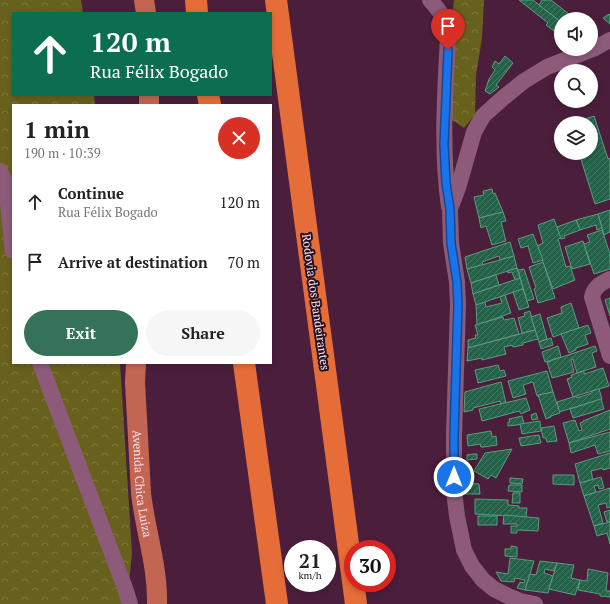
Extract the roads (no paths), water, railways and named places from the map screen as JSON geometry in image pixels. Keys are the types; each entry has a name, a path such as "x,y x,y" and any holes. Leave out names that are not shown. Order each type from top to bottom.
{"highway":[{"path":"196,0 197,12"},
{"name":"Rodovia dos Bandeirantes","path":"276,0 356,604"},
{"path":"244,364 277,604"}],"main road":[{"path":"144,0 146,12"},
{"name":"Avenida Chica Luiza","path":"136,364 135,382 141,493 155,569 158,590 157,604"}],"street":[{"path":"430,0 442,14 447,24 448,37 444,145 446,183 450,209 451,243 457,282 458,305 454,491 464,550 472,566 483,580 494,589 520,601 533,604"},
{"path":"450,209 458,188 474,132 483,116 524,81 547,67 610,40"},
{"path":"0,170 6,184 12,241"},
{"path":"610,279 599,284 592,297 610,356"},
{"path":"40,364 130,604"}]}
